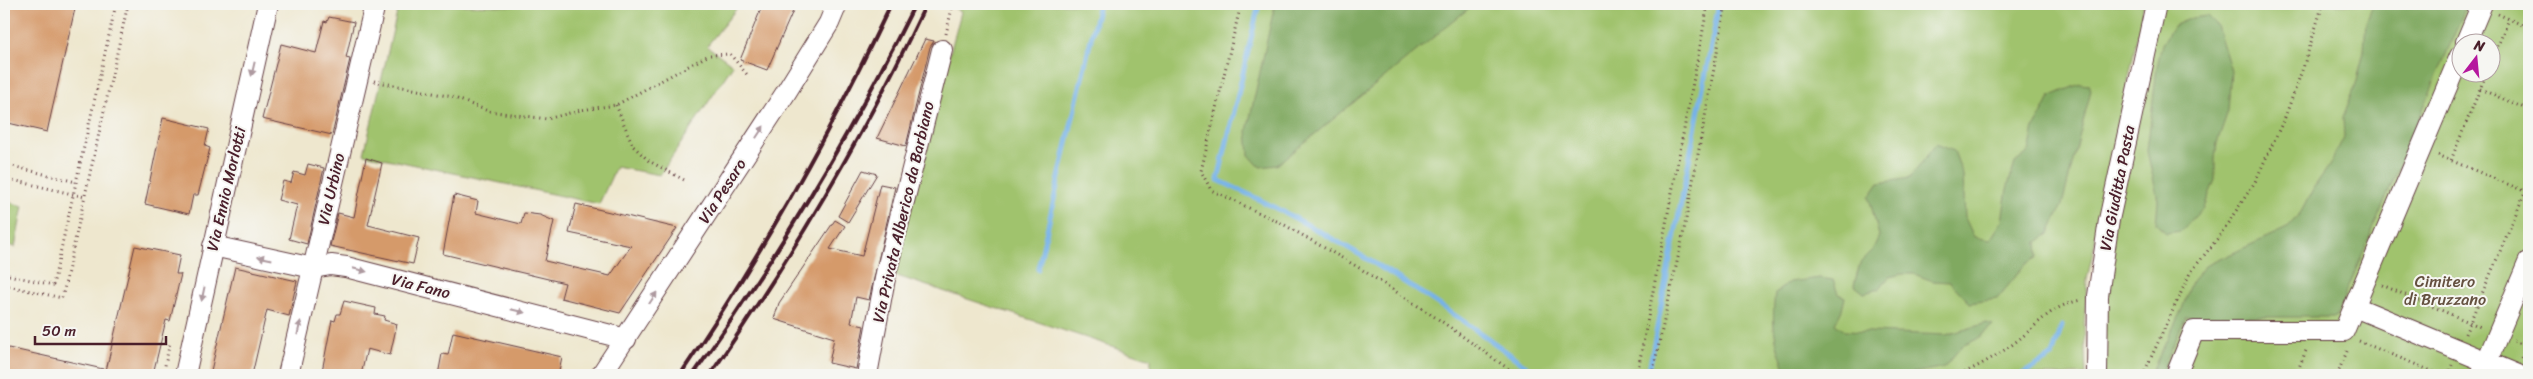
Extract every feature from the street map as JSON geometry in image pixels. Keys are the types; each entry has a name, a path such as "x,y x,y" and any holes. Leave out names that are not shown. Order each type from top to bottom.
{"street":[{"name":"Via Urbino","path":"288,375 375,4"},
{"name":"Via Pesaro","path":"601,375 785,94 829,23 837,4"},
{"name":"Via Giuditta Pasta","path":"2096,375 2098,296 2109,220 2156,4"},
{"path":"2470,32 2482,6"},
{"name":"Via Ennio Morlotti","path":"185,375 266,13"},
{"name":"Via Privata Alberico da Barbiano","path":"867,375 886,272 942,50"},
{"path":"2176,375 2194,331 2344,331 2450,80"},
{"name":"Via Fano","path":"213,246 312,268 331,265 346,267 626,339"},
{"path":"2484,369 2529,261"},
{"path":"2354,307 2458,350 2484,369 2518,375"}],"path":[{"path":"4,274 53,285 116,4"},
{"path":"4,285 62,298 128,4"},
{"path":"942,50 953,4"},
{"path":"1241,4 1201,171 1211,190 1283,224 1361,268 1441,320 1517,375"},
{"path":"1636,375 1708,4"},
{"path":"1652,375 1683,235 1726,4"},
{"path":"2143,375 2190,273 2218,238 2255,182 2285,117 2323,4"},
{"path":"2482,6 2529,28"},
{"path":"2500,42 2510,19"},
{"path":"357,78 452,97 488,111 547,120 581,110 616,105 709,55 730,54 748,77"},
{"path":"2451,160 2483,82"},
{"path":"2480,89 2529,110"},
{"path":"616,105 633,146 649,161 686,181"},
{"path":"2422,148 2527,192"},
{"path":"4,164 76,182"},
{"path":"4,178 85,197"},
{"path":"2448,375 2527,192 2529,182"},
{"path":"2366,278 2529,347"},
{"path":"1960,375 1987,362 2018,340 2046,313 2066,303 2098,296"},
{"path":"2296,375 2315,331"},
{"path":"2352,338 2441,375"},
{"path":"163,375 170,342"},
{"path":"2337,375 2349,346"}],"green space":[{"path":"399,4 515,6 516,4 740,4 707,46 733,65 660,175 616,167 599,204 364,154"},
{"path":"948,4 2144,4 2087,280 2084,327 2086,375 1150,375 1151,359 891,274 961,12"},
{"path":"1275,4 1474,4 1277,165 1260,167 1249,155 1247,131"},
{"name":"Cimitero di Bruzzano","path":"2154,4 2529,4 2529,375 2094,375 2093,336"},
{"path":"2373,4 2467,4 2455,32 2450,32 2450,45 2336,317 2186,317 2160,375 2150,375 2182,309 2192,281 2205,266 2287,228 2301,212 2344,137 2343,117 2357,81 2364,50 2366,22"},
{"path":"2207,16 2217,26 2231,71 2228,111 2217,143 2215,180 2204,207 2181,231 2166,233 2156,224 2158,200 2147,151 2157,67 2162,44 2173,26 2192,18"},
{"path":"2080,84 2089,85 2091,90 2062,205 2049,234 2037,242 2038,257 2026,264 1997,299 1970,303 1950,282 1933,281 1914,274 1889,277 1879,289 1864,293 1854,285 1860,263 1872,251 1879,236 1869,197 1879,183 1910,178 1936,144 1954,151 1963,175 1965,218 1974,237 1990,240 2002,221 2007,189 2015,163 2029,152 2034,128 2051,96"},
{"path":"4,201 23,206 15,247 4,244"},
{"path":"1820,278 1833,280 1838,294 1845,297 1842,310 1835,324 1845,331 1946,335 1987,323 1993,325 1977,339 1962,346 1944,367 1904,375 1788,375 1775,335 1775,293 1790,282"}],"building":[{"path":"4,4 76,4 47,132 4,122"},
{"path":"763,4 796,4 767,70 740,60"},
{"path":"329,17 354,22 346,58 350,59 332,135 262,119 281,44 316,53 324,21 327,22"},
{"path":"925,39 934,41 930,47 906,146 877,138"},
{"path":"163,118 209,129 205,146 210,148 198,195 193,195 189,214 145,204"},
{"path":"366,158 382,163 368,225 419,238 413,264 330,246 338,213 354,217"},
{"path":"308,164 324,168 307,244 289,239 297,205 278,200 283,181 291,183 294,172 305,175"},
{"path":"863,170 877,174 848,222 838,216"},
{"path":"880,184 895,187 869,300 856,297 851,323 864,326 856,369 829,363 834,338 774,319 779,303 835,220 845,226 830,249 862,256"},
{"path":"454,195 478,201 476,213 521,224 524,213 540,215 554,221 545,261 610,276 631,246 569,233 576,204 677,228 620,313 561,298 565,283 443,254"},
{"path":"135,246 180,255 176,274 181,274 170,321 166,320 153,374 144,372 143,375 105,375"},
{"path":"235,267 297,281 289,316 267,310 252,375 210,375"},
{"path":"344,301 376,308 375,314 385,316 384,320 397,324 390,355 367,349 361,375 325,375 325,372 322,371 332,320 335,321 337,314 340,314"},
{"path":"453,332 562,357 558,375 438,375 442,354 448,355"},
{"path":"4,347 103,369 103,375 4,375"}],"waterway":[{"path":"1038,269 1099,4"},
{"path":"1259,4 1218,180 1302,221 1383,268 1462,320 1538,375"},
{"path":"1648,375 1719,4"},
{"path":"2021,375 2052,356 2062,325"}],"railway":[{"path":"680,375 710,330 793,194 844,100 891,4"},
{"path":"693,375 754,286 812,194 865,100 915,4"},
{"path":"710,375 770,286 826,194 878,100 926,4"}]}
